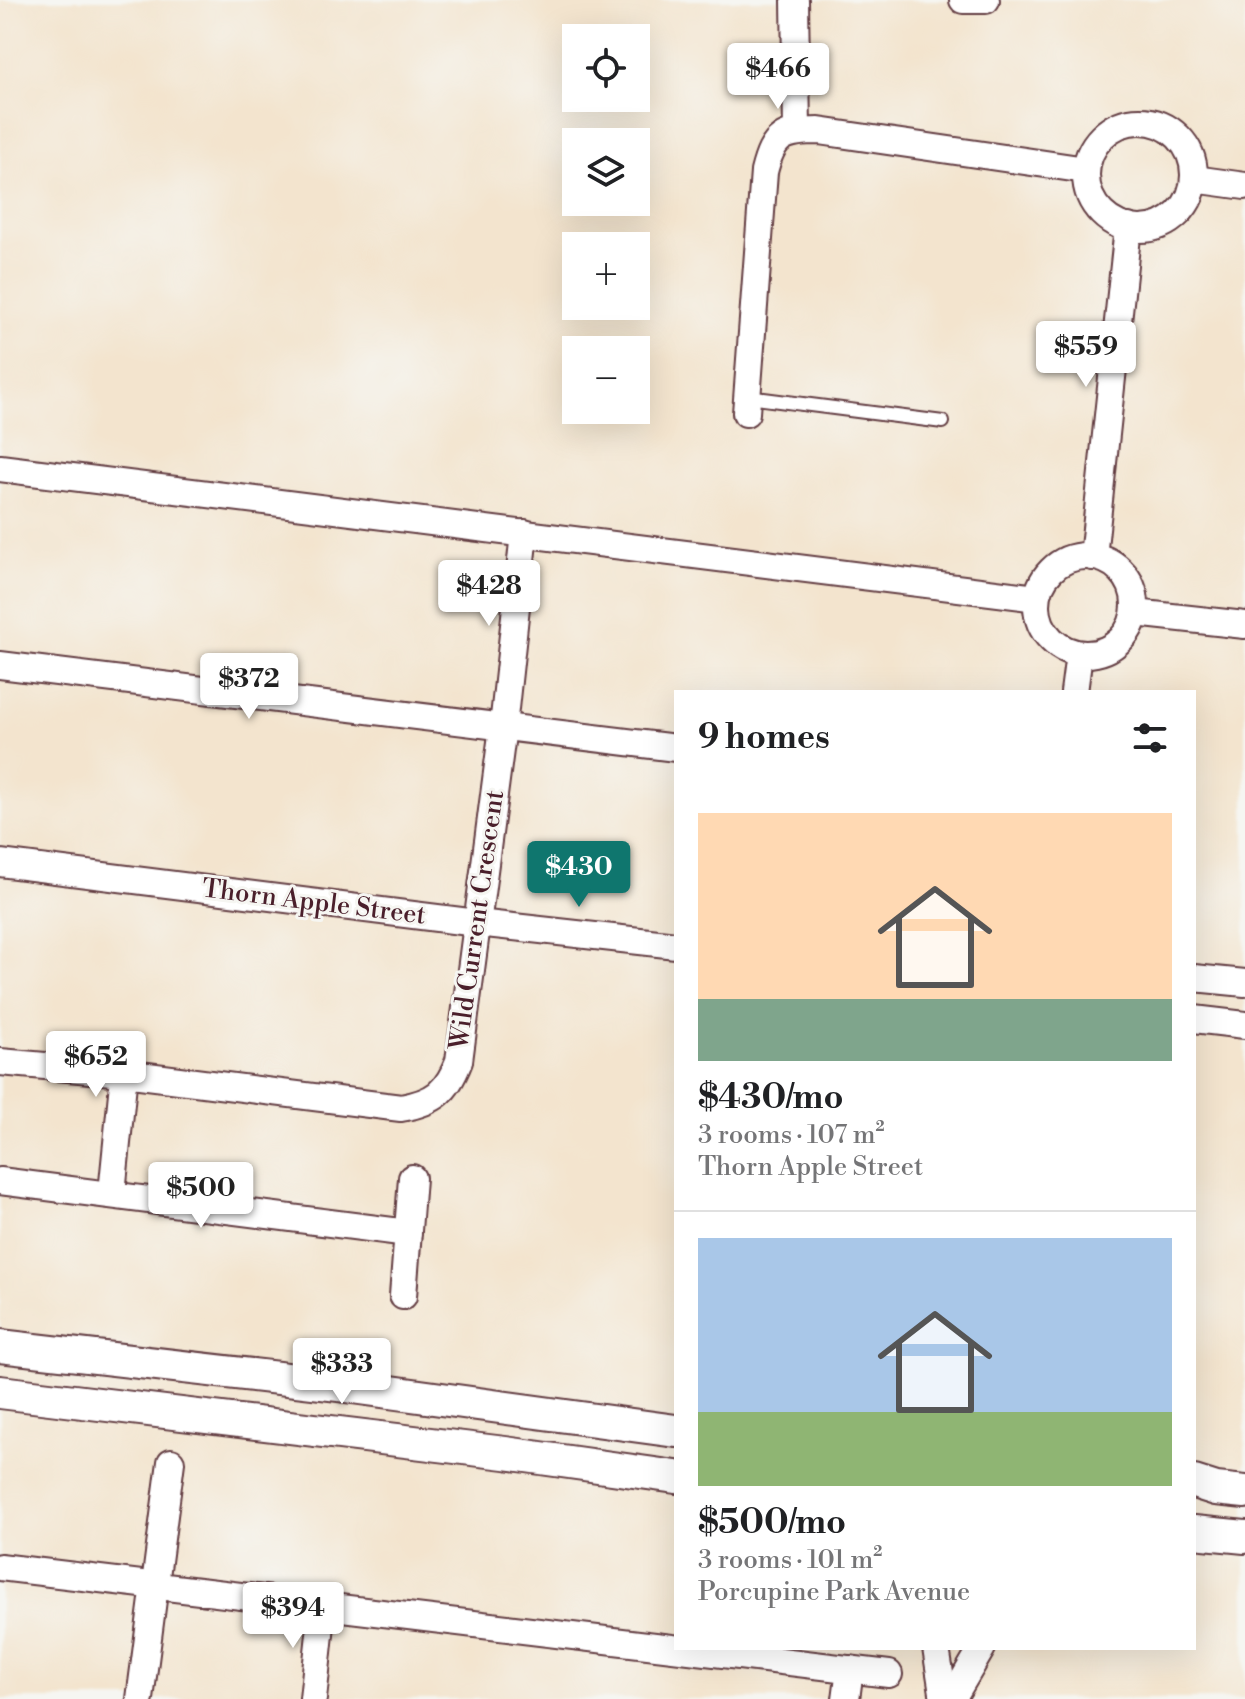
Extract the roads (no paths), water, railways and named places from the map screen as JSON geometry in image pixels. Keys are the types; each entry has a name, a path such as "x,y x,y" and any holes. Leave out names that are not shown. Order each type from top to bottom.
{"street":[{"path":"795,0 797,131"},
{"path":"963,0 986,0"},
{"path":"1152,122 1166,128 1188,149 1194,179 1191,194 1172,218 1159,226 1128,227 1101,213 1092,200 1086,170 1089,156 1108,131 1122,124 1152,122"},
{"path":"747,405 764,172 770,150 779,138 797,131 819,131 1086,170"},
{"path":"1194,179 1245,186"},
{"path":"1093,557 1128,227"},
{"path":"0,468 1037,598"},
{"name":"Wild Current Crescent","path":"0,1062 124,1073 401,1108 421,1105 450,1085 459,1061 503,727 524,533"},
{"path":"1078,557 1093,557 1108,561 1121,570 1135,597 1135,613 1122,640 1095,654 1079,654 1064,650 1051,641 1037,614 1037,598 1051,571 1063,562 1078,557"},
{"path":"1135,613 1245,625"},
{"path":"1074,690 1079,654"},
{"path":"0,665 674,748"},
{"name":"Thorn Apple Street","path":"0,863 674,945"},
{"path":"1196,978 1245,983"},
{"path":"1196,1019 1245,1025"},
{"path":"112,1193 124,1073"},
{"path":"403,1296 412,1178"},
{"path":"0,1181 408,1233"},
{"path":"0,1346 339,1385 674,1431"},
{"path":"0,1392 505,1453 674,1477"},
{"path":"140,1699 171,1462"},
{"path":"1196,1483 1216,1489 1245,1492"},
{"path":"1196,1532 1245,1537"},
{"path":"0,1567 674,1648"},
{"path":"313,1699 323,1606"},
{"path":"691,1650 889,1674"},
{"path":"936,1650 944,1699"},
{"path":"952,1699 981,1650"},
{"path":"846,1699 850,1669"}],"lane":[{"path":"747,405 943,422"}]}
